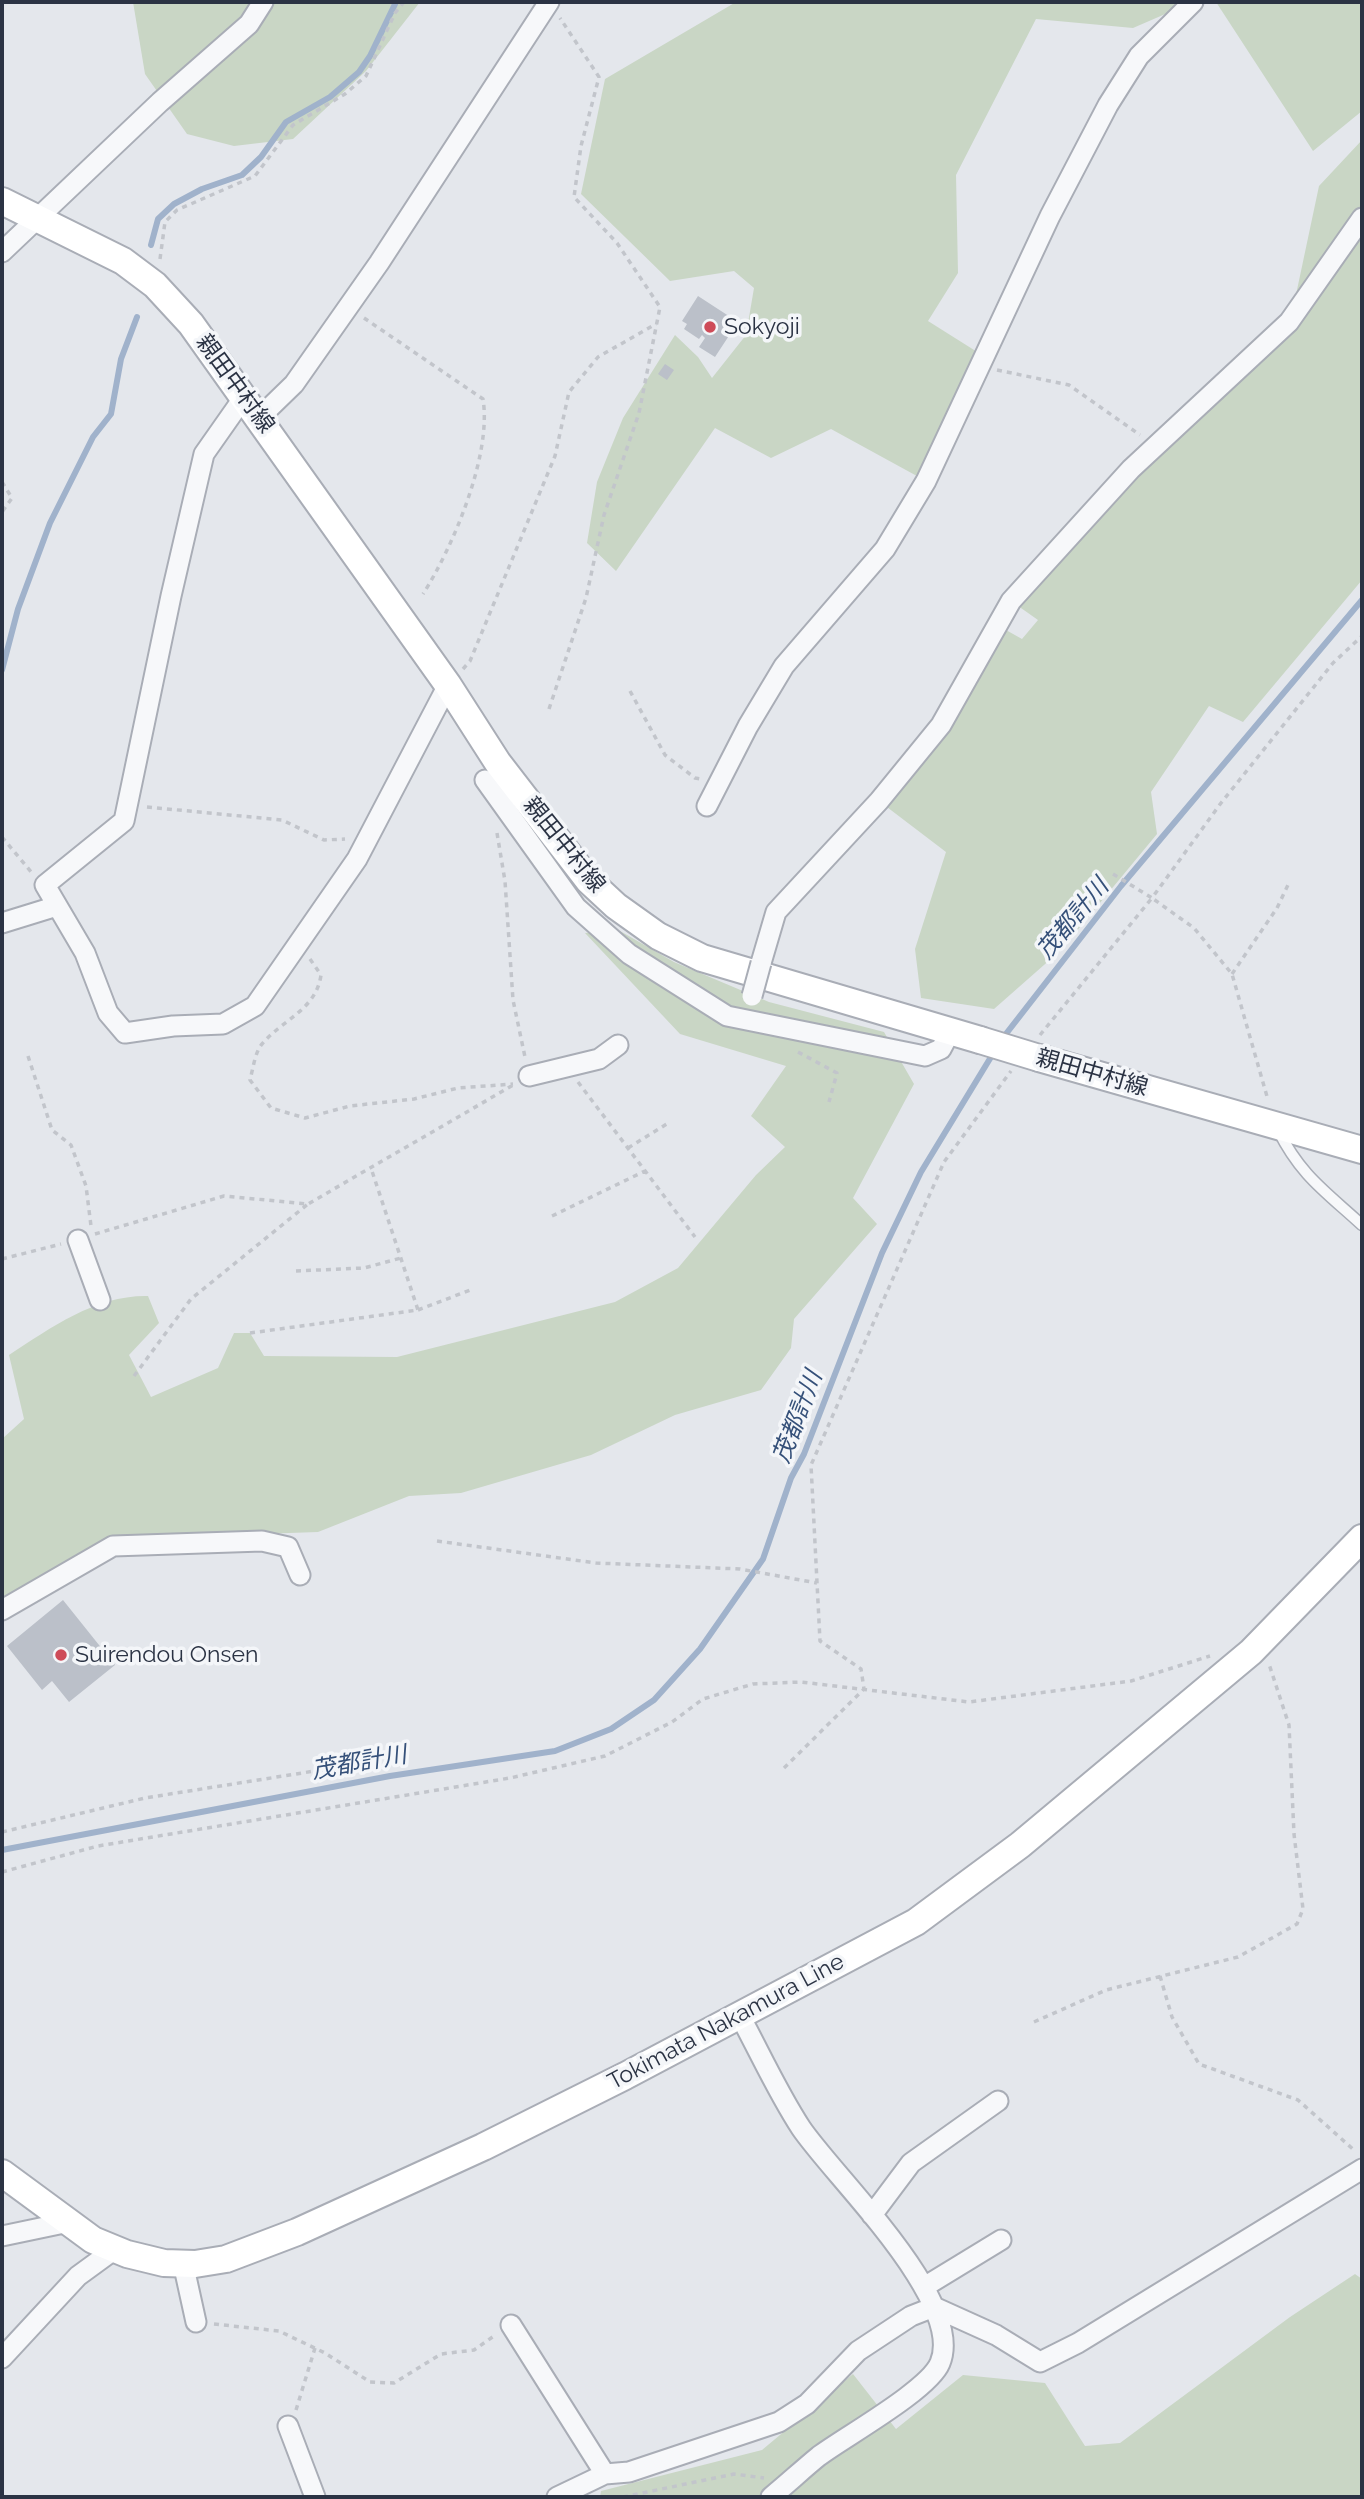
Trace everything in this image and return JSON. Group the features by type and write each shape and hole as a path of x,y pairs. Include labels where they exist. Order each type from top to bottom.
{"main road":[{"name":"親田中村線","path":"2,201 123,261 155,285 191,324 448,685 498,763 589,881 658,936 702,958 1362,1150"},
{"name":"Tokimata Nakamura Line","path":"2,2173 93,2240 164,2263 183,2263 226,2259 297,2232 495,2141 740,2016 916,1922 1020,1845 1257,1646 1362,1538"}],"street":[{"path":"2,252 160,102 249,24 263,2"},
{"path":"707,806 784,667 884,549 926,481 1050,216 1108,105 1139,56 1193,2"},
{"path":"448,685 357,859 255,1006 223,1024 173,1026 125,1033 108,1013 85,953 45,885 124,821 204,454 252,407 294,384 553,7"},
{"path":"745,1021 776,912 879,801 941,724 1011,601 1156,446 1289,322 1362,218"},
{"path":"485,780 576,907 629,954 727,1016 925,1056 941,1049 950,1032"},
{"path":"2,923 57,905"},
{"path":"523,1080 599,1059 618,1045"},
{"path":"85,1237 100,1300"},
{"path":"2,1610 113,1546 262,1541 288,1547 300,1575"},
{"path":"740,2016 802,2129 872,2215 924,2287 943,2333 941,2362 927,2381 818,2457 771,2497"},
{"path":"872,2215 911,2163 998,2101"},
{"path":"557,2497 605,2474 629,2472 779,2422 807,2404 858,2351 911,2316 934,2306 996,2335 1040,2362 1078,2343 1362,2169"},
{"path":"2,2236 69,2222"},
{"path":"924,2287 1000,2240"},
{"path":"2,2358 78,2276 115,2249"},
{"path":"183,2263 196,2322"},
{"path":"511,2325 605,2474"},
{"path":"288,2426 315,2497"}],"lane":[{"path":"1276,1126 1292,1158 1309,1179 1362,1225"}],"path":[{"path":"155,285 166,222 177,210 255,176 293,125 345,94 366,76 395,13 404,2"},
{"path":"549,709 586,598 604,515 639,413 660,307 617,243 574,197 581,146 599,77 553,7"},
{"path":"348,306 483,399 485,414 472,484 445,559 423,594"},
{"path":"448,685 470,661 555,456 569,391 598,357 656,324"},
{"path":"978,366 1069,385 1156,446"},
{"path":"2,461 2,470"},
{"path":"2,482 12,498 2,512"},
{"path":"864,1689 861,1669 820,1641 811,1465 944,1162 1152,898 1221,803 1281,727 1333,663 1362,636"},
{"path":"630,691 665,755 695,778 721,779"},
{"path":"129,805 282,820 324,840 346,839 351,829"},
{"path":"493,828 500,837 513,1000 523,1080"},
{"path":"2,837 17,859 45,885"},
{"path":"1113,874 1194,928 1232,974 1276,1126"},
{"path":"1232,974 1277,908 1288,885"},
{"path":"298,944 321,975 319,990 297,1015 261,1045 250,1080 271,1108 305,1118 351,1106 414,1099 458,1088 523,1080"},
{"path":"791,1047 837,1073 829,1102"},
{"path":"28,1056 52,1130 71,1145 86,1186 85,1237"},
{"path":"566,1067 695,1237"},
{"path":"134,1376 191,1299 308,1204 523,1080"},
{"path":"628,1148 670,1122"},
{"path":"371,1168 418,1310"},
{"path":"552,1216 646,1171"},
{"path":"2,1259 224,1196 308,1204"},
{"path":"296,1271 364,1268 401,1258"},
{"path":"250,1333 418,1310 473,1289"},
{"path":"437,1541 596,1563 740,1569 816,1583"},
{"path":"1034,2022 1105,1990 1238,1957 1297,1924 1303,1909 1294,1833 1289,1725 1266,1655 1257,1646"},
{"path":"2,1872 98,1846 510,1778 605,1756 671,1722 703,1699 753,1684 800,1682 969,1702 1131,1681 1196,1659 1220,1654"},
{"path":"784,1768 864,1689"},
{"path":"2,1832 145,1798 365,1763"},
{"path":"1160,1976 1172,2017 1199,2064 1298,2100 1362,2157"},
{"path":"196,2322 279,2331 315,2348 370,2382 394,2383 441,2354 474,2350 511,2325"},
{"path":"288,2426 299,2424 296,2408 315,2348"},
{"path":"623,2497 734,2474 750,2474 787,2484"}],"green space":[{"path":"133,2 420,2 366,71 293,139 234,146 187,134 145,74"},
{"path":"736,2 1193,2 1133,28 1036,19 956,175 958,273 928,321 982,355 926,481 831,429 771,458 715,428 616,571 587,543 597,482 623,418 675,335 698,357 712,378 746,335 754,288 734,271 670,281 581,194 605,79"},
{"path":"1216,2 1362,2 1362,111 1313,151"},
{"path":"1362,140 1362,580 1243,722 1209,706 1151,792 1157,834 1061,950 994,1009 921,998 915,949 946,852 879,801 997,625 1022,639 1038,620 1011,601 1290,323 1319,186"},
{"path":"620,931 674,962 769,1002 884,1032 914,1084 853,1198 877,1224 794,1319 791,1348 761,1390 675,1415 591,1455 461,1493 409,1496 318,1532 112,1539 2,1599 2,1439 24,1419 9,1355 75,1315 110,1301 148,1296 159,1323 129,1355 151,1397 218,1368 234,1333 250,1333 264,1356 397,1357 615,1302 678,1268 756,1175 785,1147 751,1116 786,1066 680,1034 585,933"},
{"path":"1355,2274 1362,2279 1362,2497 600,2497 601,2491 762,2450 853,2374 896,2429 963,2375 1045,2383 1085,2446 1120,2443 1290,2317"}],"building":[{"name":"Sokyoji","path":"698,296 738,322 715,357 699,347 705,338 702,335 699,339 684,329 687,324 682,321"},
{"path":"665,364 674,370 667,380 658,374"},
{"name":"Suirendou Onsen","path":"63,1600 115,1665 69,1702 52,1681 42,1690 7,1646"}],"waterway":[{"path":"151,245 158,219 174,204 202,189 242,175 261,157 286,122 330,97 359,72 370,56 396,2"},
{"path":"2,670 18,609 50,523 93,437 111,414 121,359 137,317"},
{"name":"茂都計川","path":"1002,1039 1121,886 1362,600"},
{"name":"茂都計川","path":"2,1850 390,1776 555,1751 611,1729 654,1700 700,1649 763,1559 791,1478 804,1454 882,1253 921,1172 994,1052"}],"place":[{"name":"Sokyoji","path":"710,327"},
{"name":"Suirendou Onsen","path":"61,1655"}]}
